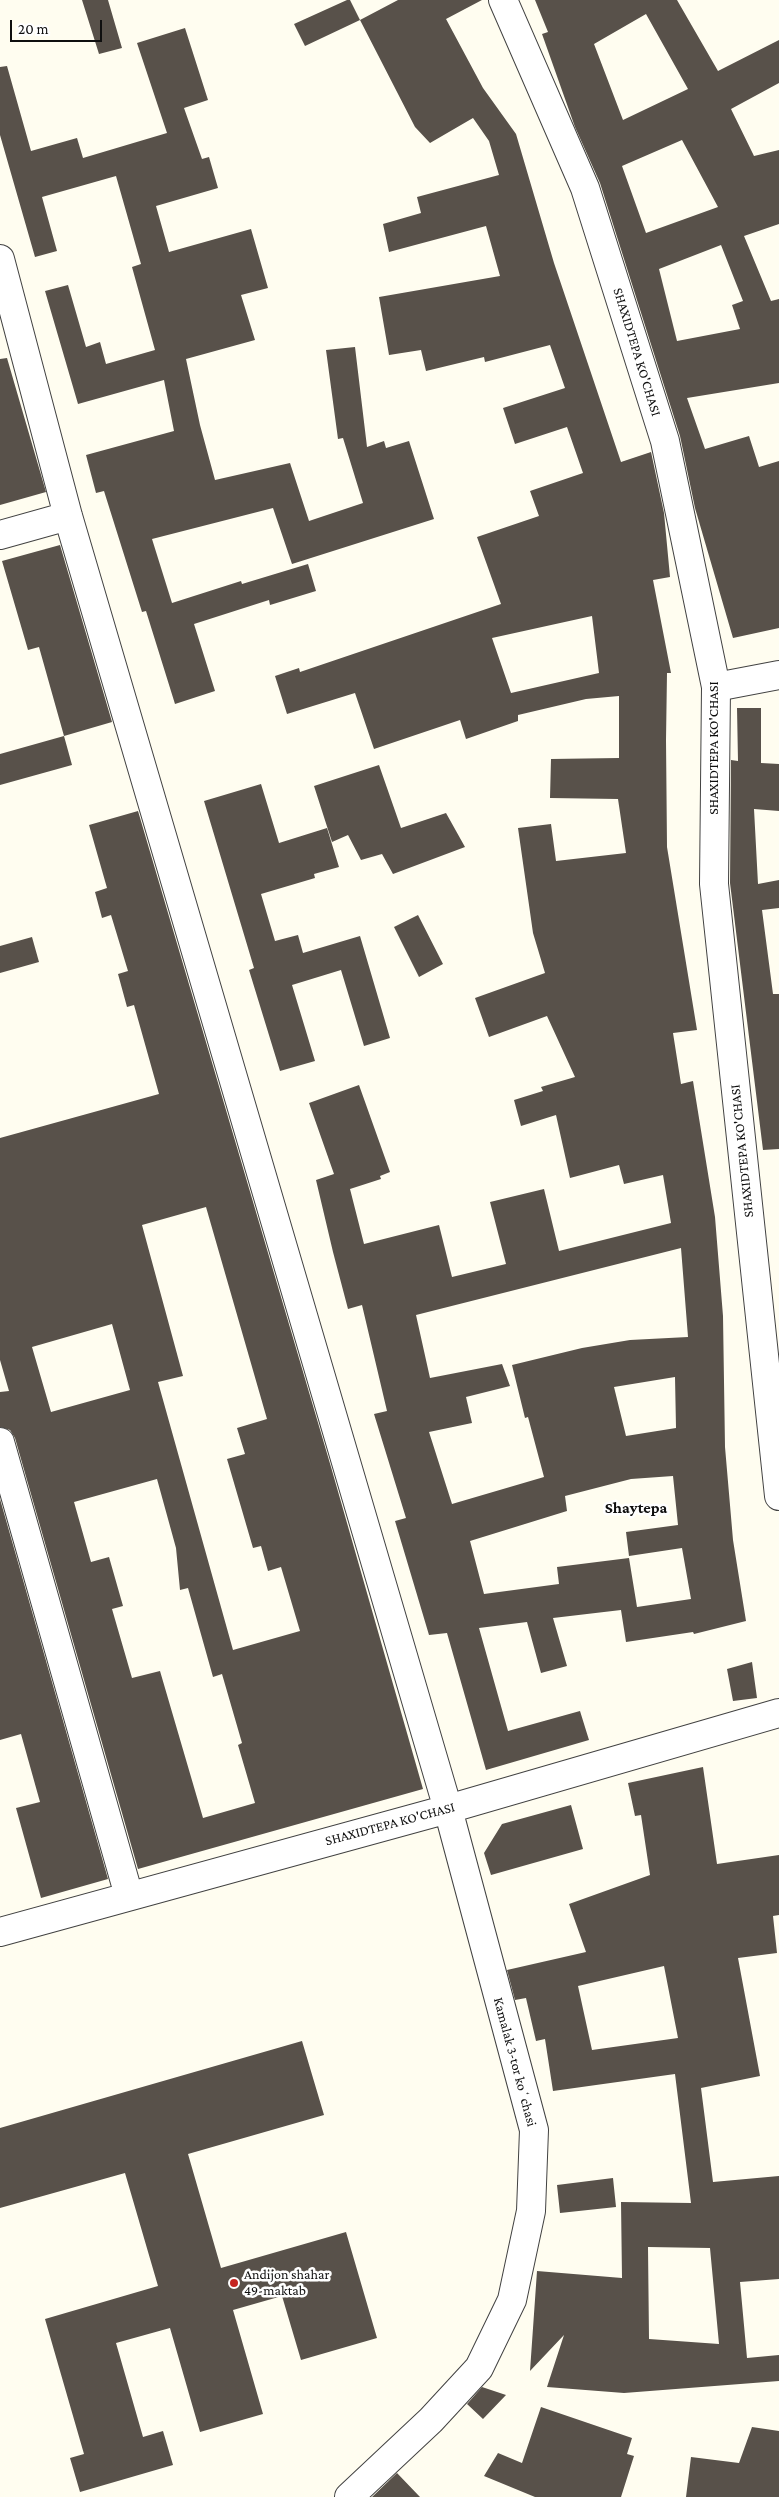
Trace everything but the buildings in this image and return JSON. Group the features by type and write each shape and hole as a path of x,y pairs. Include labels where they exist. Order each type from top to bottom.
{"street":[{"name":"SHAXIDTEPA KO'CHASI","path":"502,0 585,188 665,441 716,687 714,884 779,1496"},
{"name":"Kamalak 3-tor koʻchasi","path":"0,259 68,516 448,1809 534,2130 531,2212 512,2300 479,2368 431,2420 349,2497"},
{"path":"0,535 68,516"},
{"path":"716,687 779,675"},
{"path":"0,1442 129,1896"},
{"name":"SHAXIDTEPA KO'CHASI","path":"0,1932 448,1809 779,1713"}],"place":[{"name":"Andijon shahar 49-maktab","path":"234,2283"}],"district":[{"name":"Shaytepa","path":"636,1508"}]}
